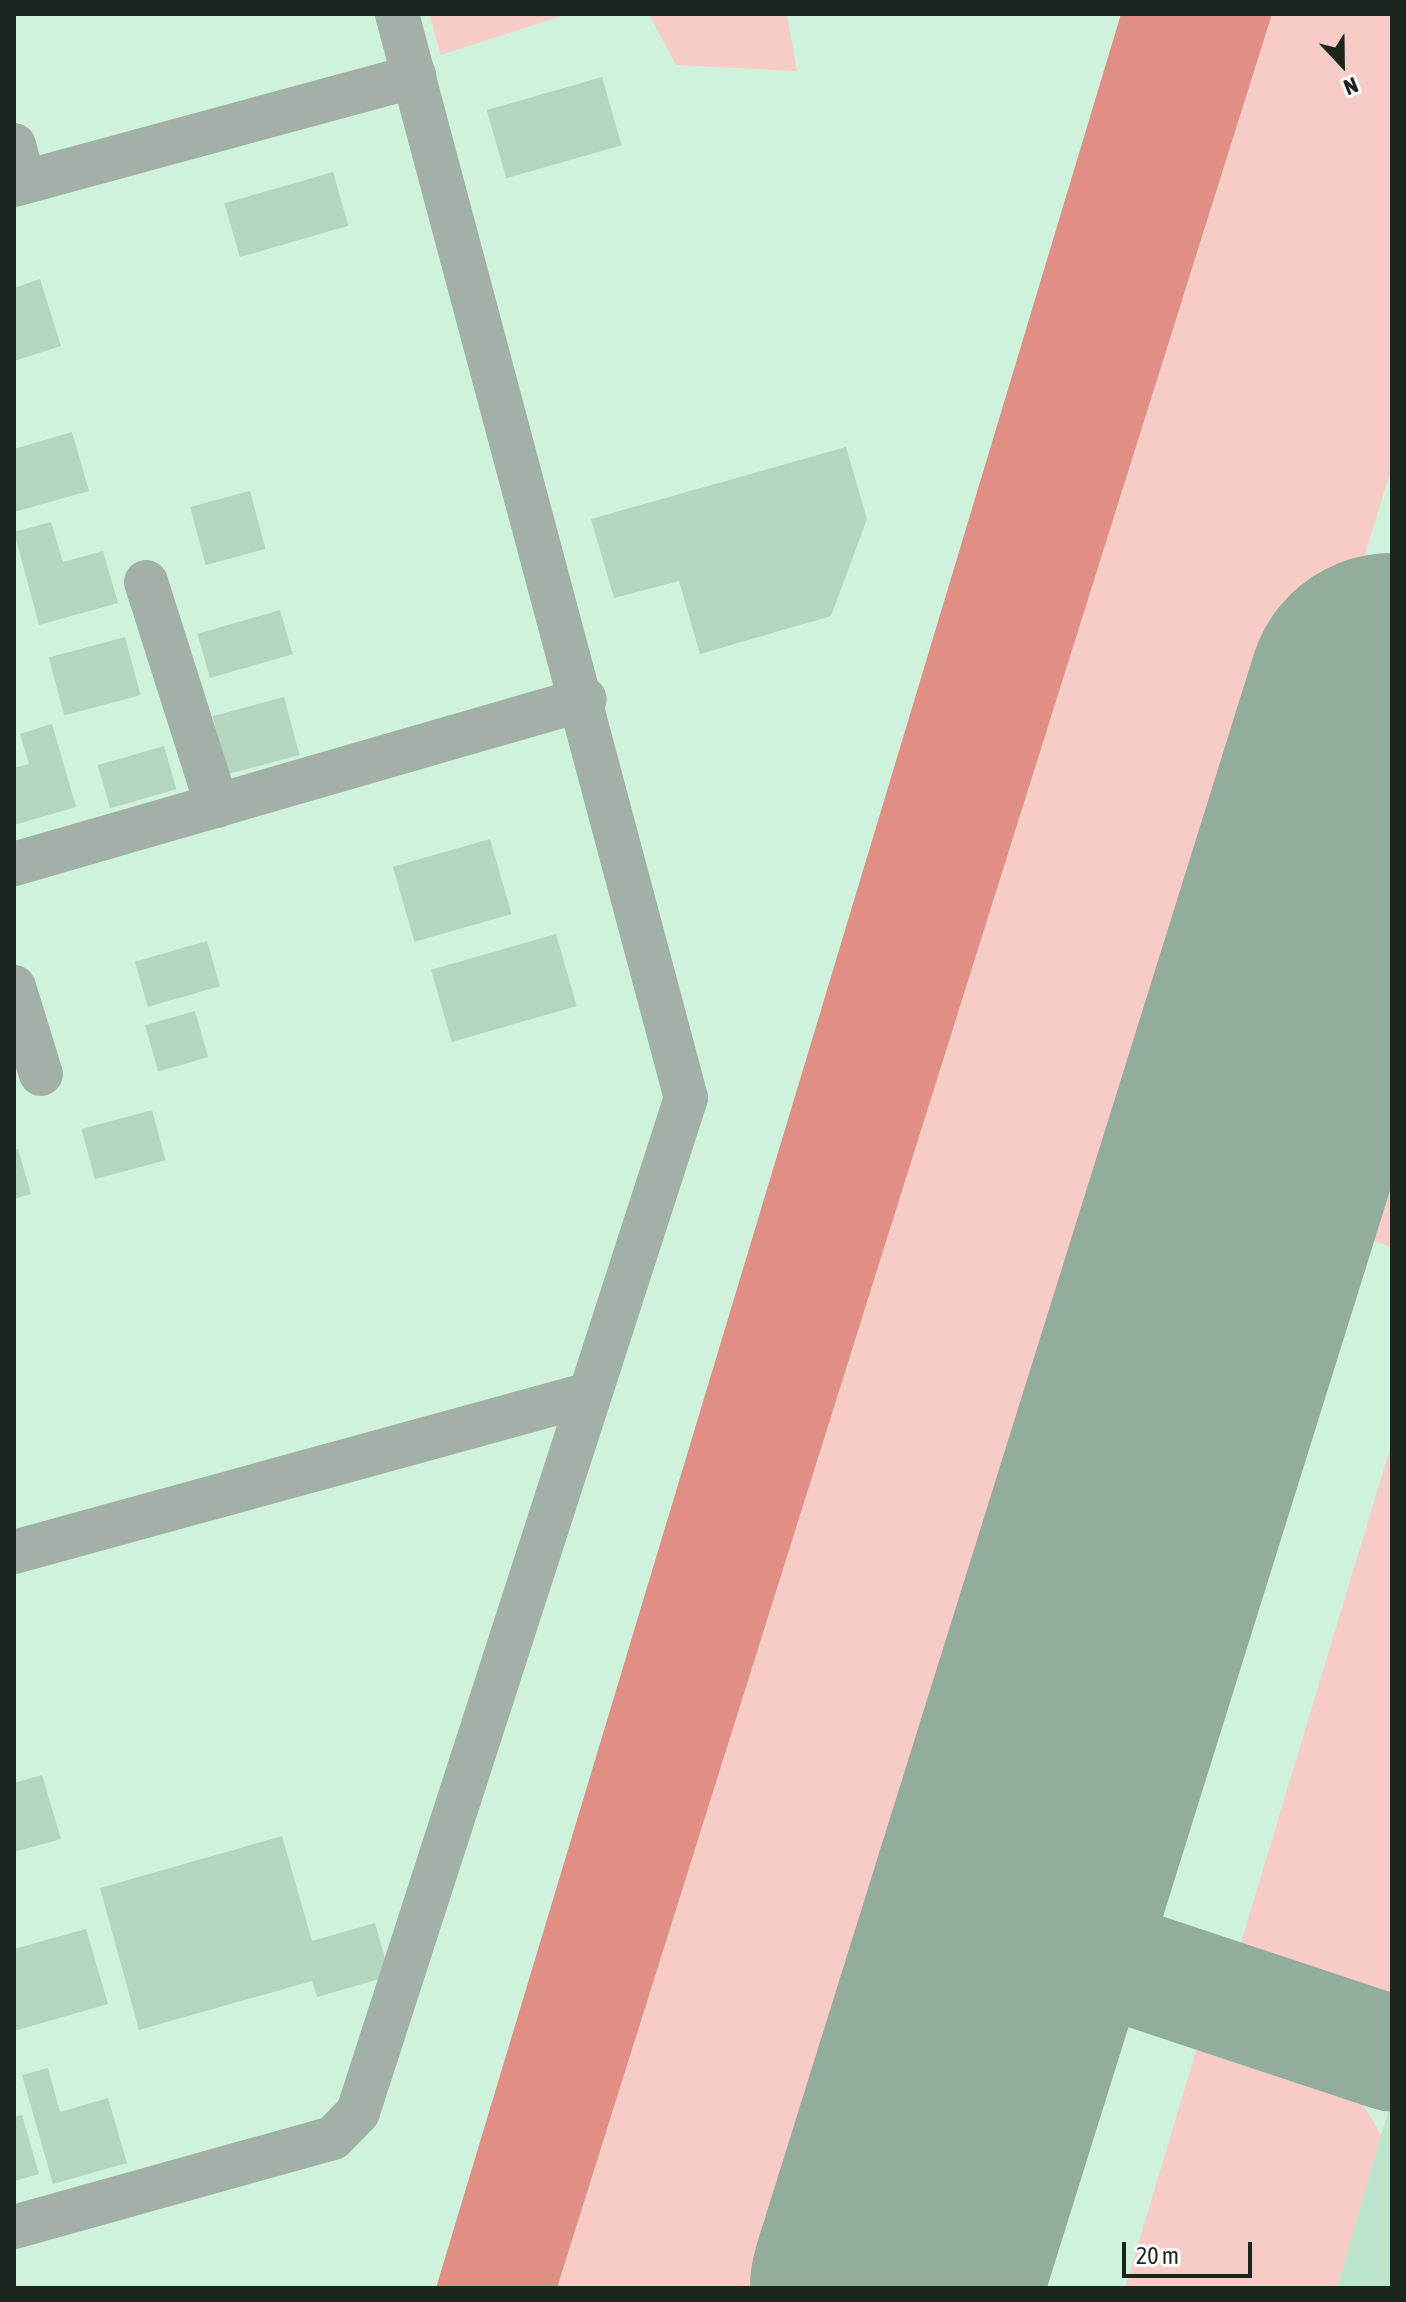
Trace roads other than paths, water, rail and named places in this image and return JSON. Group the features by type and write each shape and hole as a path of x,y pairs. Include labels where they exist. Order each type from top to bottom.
{"street":[{"path":"14,2227 333,2138 358,2112 586,1395 686,1098 585,699 397,14"},
{"path":"17,170 414,76"},
{"path":"146,582 217,806"},
{"path":"14,864 585,699"},
{"path":"14,987 41,1074"},
{"path":"14,1552 586,1395"}]}
